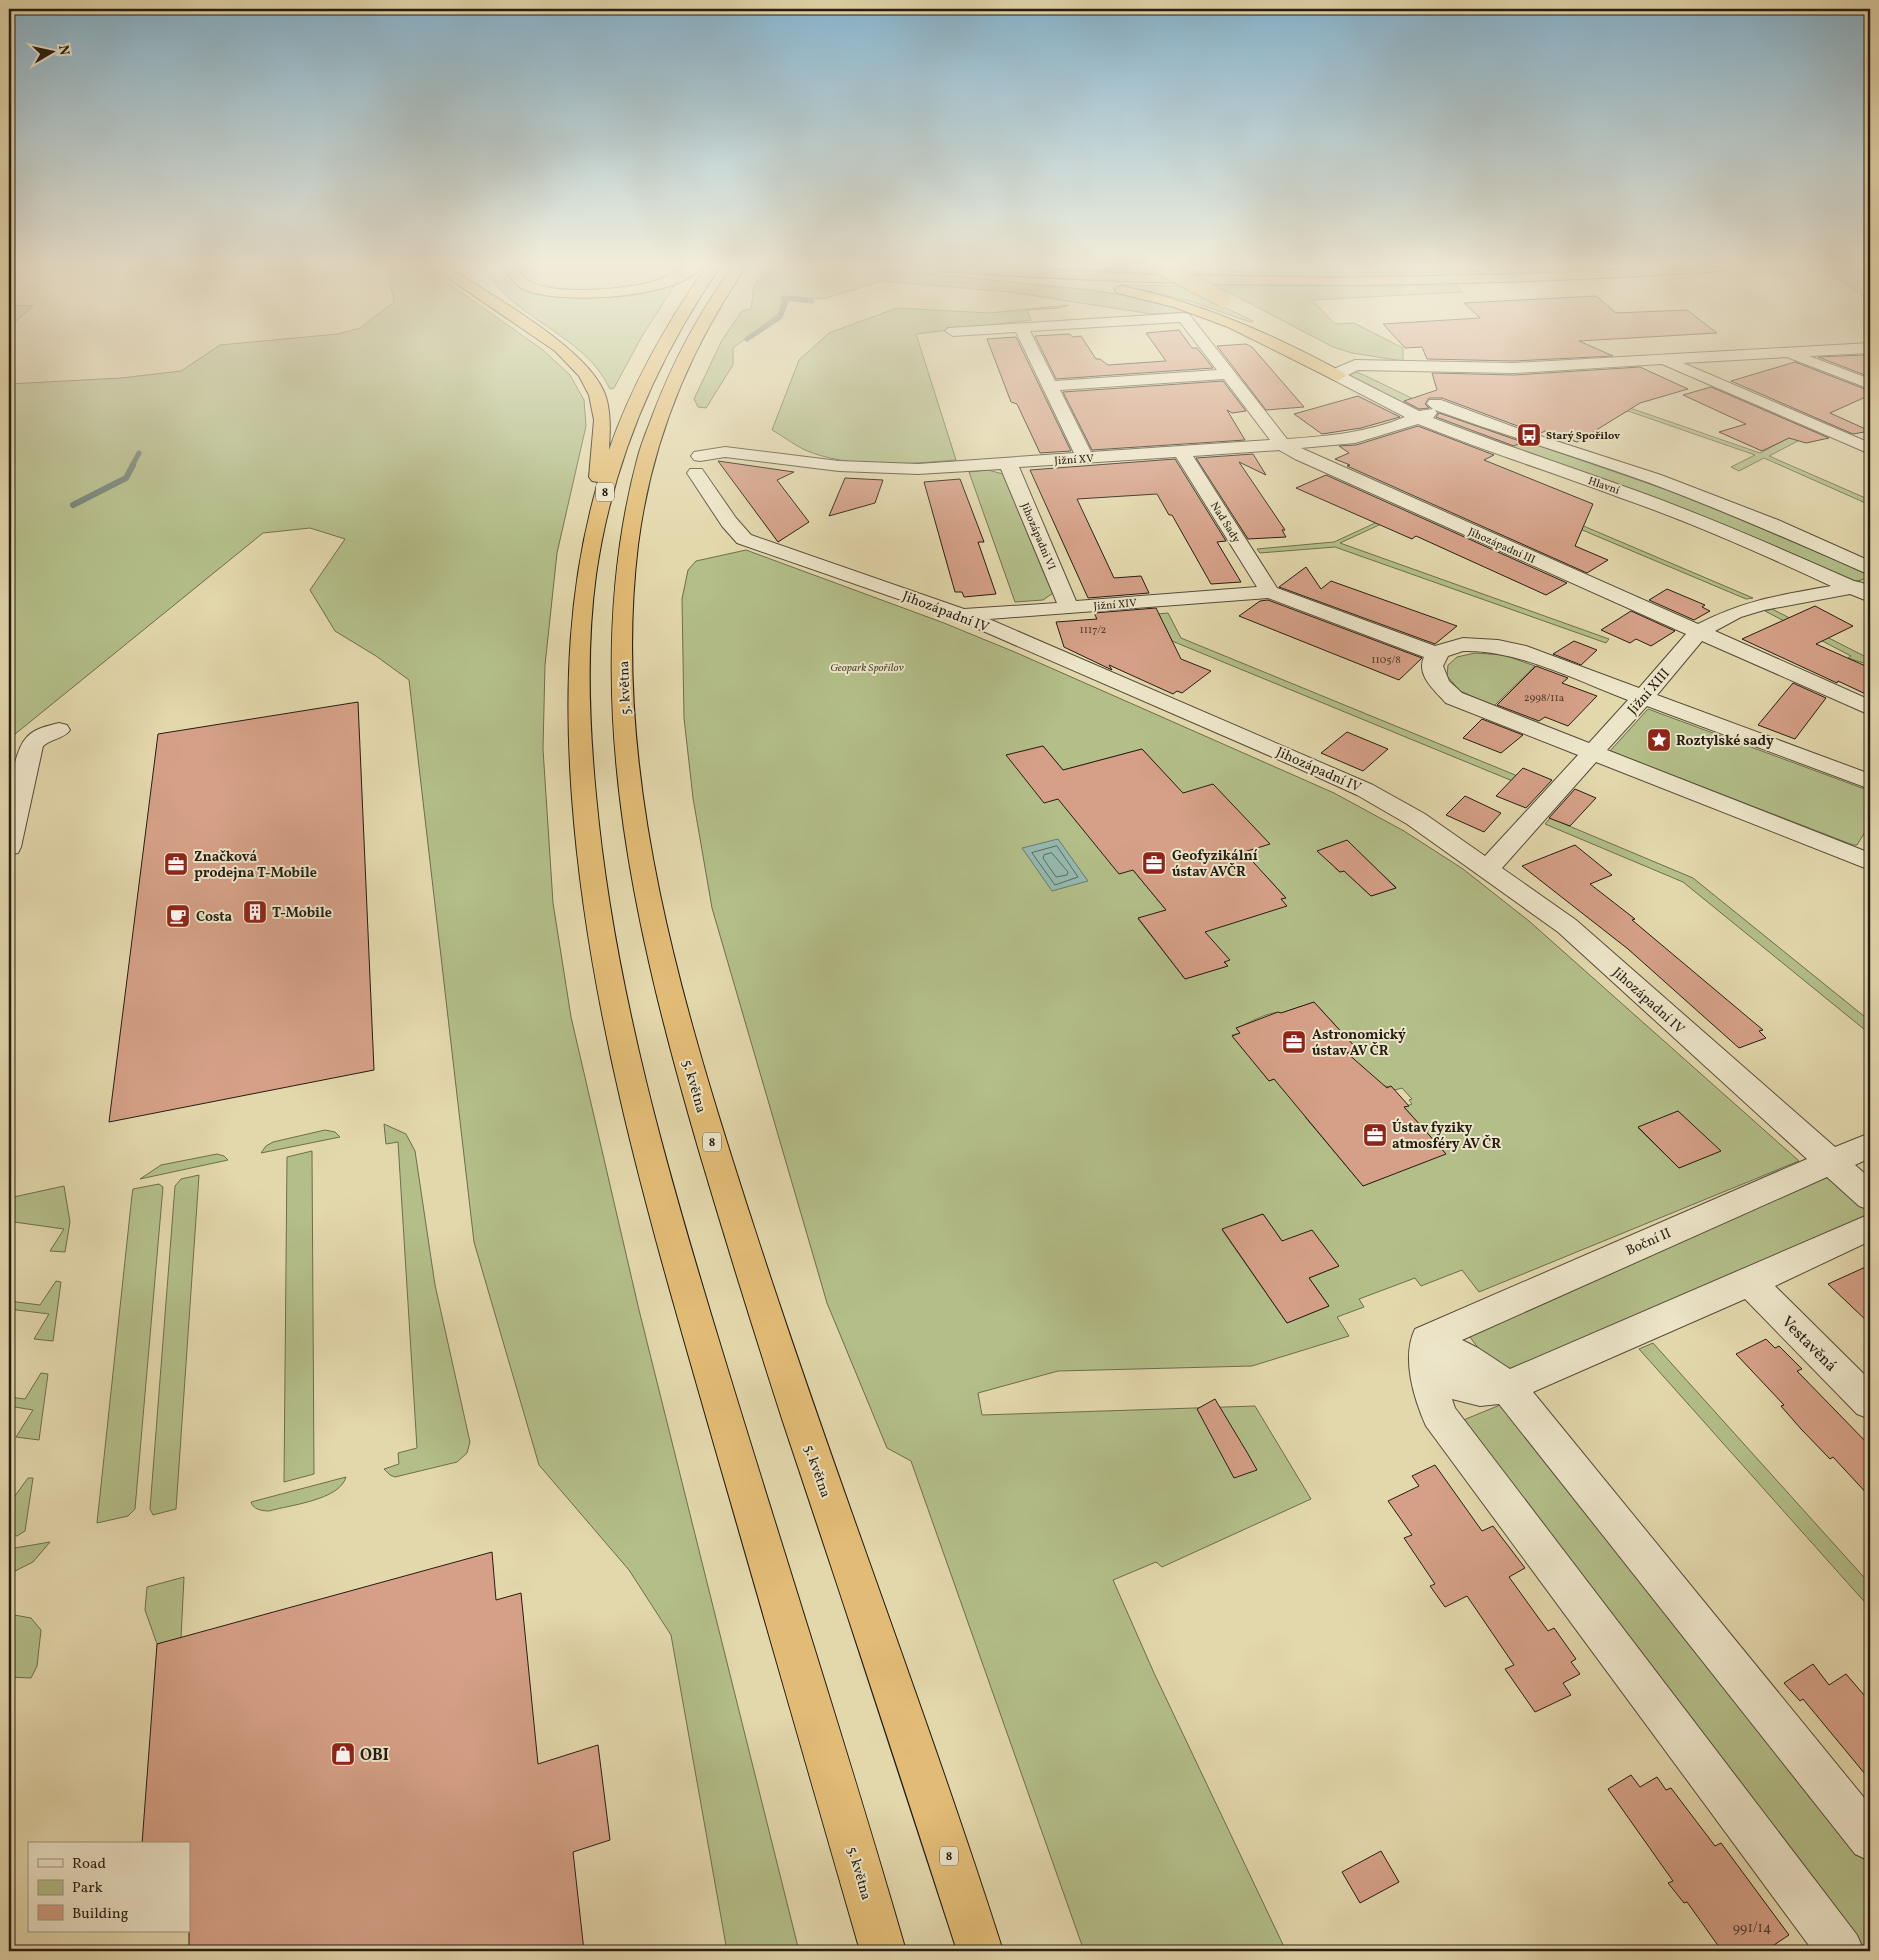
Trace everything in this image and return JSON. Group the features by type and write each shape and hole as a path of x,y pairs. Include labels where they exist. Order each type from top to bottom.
{"highway":[{"path":"573,358 586,374 595,390 600,407 602,435 591,544"},
{"name":"5. května","path":"657,358 637,399 613,466 591,544 583,600 579,680 583,793 598,912 625,1054 700,1333 883,1951"},
{"name":"5. května","path":"684,358 656,428 636,500 625,584 622,646 624,720 634,809 648,891 670,994 724,1185 980,1951"},
{"path":"1309,358 1338,376"},
{"path":"1311,358 1355,365"},
{"path":"1341,358 1355,365"}],"street":[{"path":"1036,358 1085,458"},
{"name":"Jihozápadní III","path":"1216,358 1283,445 1301,456 1700,631 1870,708"},
{"path":"1338,376 1342,371 1355,365 1514,368 1690,358"},
{"path":"1801,358 1870,384"},
{"path":"1663,360 1870,449"},
{"path":"1355,365 1390,380 1397,370 1413,367"},
{"path":"1050,386 1228,374"},
{"name":"Hlavní","path":"1338,376 1419,418 1486,445 1628,494 1738,536 1865,589"},
{"name":"Hlavní","path":"1419,396 1442,407 1516,434 1655,479 1771,524 1870,568"},
{"name":"Jižní XV","path":"698,464 725,452 840,466 918,469 1283,445 1367,436 1407,424 1442,407"},
{"name":"Nad Sady","path":"1182,452 1270,592"},
{"name":"Jihozápadni VI","path":"1008,463 1069,608"},
{"name":"Jihozápadní IV","path":"698,464 729,522 744,539 960,614 1365,790 1416,819 1567,926 1870,1197"},
{"name":"Jižní XIII","path":"1487,869 1643,697 1700,631 1734,613 1760,605 1865,589"},
{"path":"1270,592 1437,654"},
{"name":"Jižní XIV","path":"960,614 1069,608 1270,592"},
{"path":"1870,782 1518,651 1480,644 1460,645 1437,654 1431,663 1432,674 1439,686 1454,698 1870,861"},
{"path":"9,847 32,745 36,739 45,734 59,730"},
{"name":"Boční II","path":"1427,1359 1830,1162 1870,1145"},
{"path":"1506,1387 1870,1228"},
{"name":"Vestavěná","path":"1750,1282 1870,1403"},
{"path":"1842,1951 1439,1415 1427,1359 1466,1359 1506,1387 1870,1839"}],"green space":[{"path":"200,358 552,358 570,375 584,400 586,426 557,553 545,665 543,749 553,903 571,1017 639,1310 799,1951 727,1951 671,1635 629,1570 539,1465 474,1242 409,680 376,656 335,631 310,590 345,539 310,528 263,533 9,739 9,384 121,378 181,371"},
{"path":"587,358 630,358 614,388 610,389 598,370"},
{"path":"713,358 733,358 733,365 706,408 698,407 694,399"},
{"path":"801,358 924,358 956,460 900,464 860,463 822,456 797,446 772,430"},
{"path":"1387,358 1403,358 1403,361"},
{"path":"1356,372 1430,407 1428,409 1410,399 1403,402 1422,410 1417,411 1353,379 1350,374"},
{"path":"1581,391 1760,453 1809,427 1817,431 1769,456 1870,500 1870,505 1764,458 1739,471 1731,467 1755,455 1628,411 1622,414 1614,412"},
{"path":"1442,412 1690,498 1870,574 1870,577 1858,581 1851,580 1690,511 1430,417"},
{"path":"1381,440 1753,598 1746,599 1421,462"},
{"path":"988,470 1003,474 1053,593 1043,600 1015,602 969,472"},
{"path":"1399,512 1403,514 1340,543 1609,639 1606,643 1335,547 1260,553 1257,549 1334,542"},
{"name":"Geopark Spořilov","path":"746,550 944,623 1017,653 1334,793 1404,831 1463,869 1529,921 1799,1161 1479,1292 1462,1270 1421,1286 1415,1278 1359,1299 1364,1307 1337,1317 1349,1336 1252,1366 1058,1371 978,1393 982,1415 1255,1406 1311,1499 1162,1567 1156,1562 1113,1580 1154,1673 1286,1951 1084,1951 911,1461 887,1448 827,1303 712,908 693,798 684,718 682,599 688,570 696,561","holes":["1043,746 1063,770 1142,749 1259,876 1264,874 1285,897 1200,932 1213,947 1217,946 1227,966 1185,979 1138,919 1166,910 1071,795 1007,755","1347,841 1396,888 1371,896 1344,871 1340,872 1335,868 1336,863 1332,865 1322,849","1314,1002 1357,1049 1269,1081 1232,1035 1240,1033 1237,1028 1266,1015","1385,1086 1395,1090 1402,1088 1412,1099 1409,1100 1412,1104 1404,1107 1445,1153 1363,1186 1305,1117","1678,1111 1720,1151 1679,1168 1638,1128","1263,1214 1282,1241 1339,1266 1309,1278 1329,1306 1287,1323 1222,1230"]},
{"path":"1772,609 1870,659 1870,665 1848,658 1851,656 1765,611"},
{"path":"1168,613 1181,638 1542,786 1537,791 1172,641 1158,614"},
{"path":"1475,653 1504,655 1535,666 1494,706 1460,691 1447,676 1448,665 1457,657"},
{"path":"1648,709 1870,791 1870,824 1857,845 1853,845 1610,751"},
{"path":"1550,818 1693,878 1870,1021 1870,1034 1683,882 1545,824"},
{"path":"384,1124 406,1134 415,1151 435,1285 470,1442 467,1453 457,1462 395,1477 384,1469 399,1464 398,1453 417,1448 398,1142 386,1144"},
{"path":"325,1130 335,1132 340,1137 261,1153 266,1146 273,1142"},
{"path":"312,1151 314,1474 284,1482 287,1157"},
{"path":"217,1154 224,1156 228,1160 140,1179 161,1165"},
{"path":"199,1175 176,1509 153,1515 150,1509 175,1186 181,1179"},
{"path":"1825,1177 1841,1183 1869,1210 1867,1217 1507,1374 1493,1368 1467,1333"},
{"path":"159,1184 163,1187 135,1509 128,1516 97,1523 133,1189"},
{"path":"64,1186 70,1222 65,1252 50,1251 64,1229 14,1222 9,1229 9,1198"},
{"path":"56,1281 61,1282 53,1341 34,1339 49,1314 9,1309 9,1301 40,1305"},
{"path":"1653,1343 1870,1584 1870,1608 1639,1349"},
{"path":"41,1373 48,1374 39,1440 16,1437 33,1410 9,1406 9,1397 25,1399"},
{"path":"1500,1405 1870,1866 1870,1951 1864,1951 1461,1421"},
{"path":"346,1477 342,1485 334,1491 301,1504 266,1511 255,1508 251,1502"},
{"path":"28,1478 33,1478 25,1531 17,1536 9,1535 9,1504"},
{"path":"50,1542 33,1562 9,1574 9,1549"},
{"path":"184,1577 181,1638 157,1644 145,1610 147,1587"},
{"path":"9,1614 31,1618 41,1630 37,1666 31,1678 9,1677"}],"water":[{"path":"1058,839 1088,881 1052,891 1022,848"}],"building":[{"path":"994,358 1026,358 1071,451 1040,453 1017,404 1011,402"},
{"path":"1046,358 1096,358 1100,359 1108,365 1166,361 1164,358 1205,358 1213,368 1056,379"},
{"path":"1227,358 1262,358 1304,407 1266,410"},
{"path":"1427,358 1564,358 1514,361"},
{"path":"1822,358 1868,358 1870,360 1870,377"},
{"path":"1795,362 1870,391 1870,395 1830,413 1870,431 1853,434 1731,381"},
{"path":"1640,367 1688,389 1640,403 1577,442 1545,431 1539,434 1442,398 1429,398 1425,404 1429,408 1419,409 1404,401 1437,390 1432,373 1514,375"},
{"path":"1223,381 1246,411 1232,413 1227,410 1245,440 1092,450 1063,392"},
{"path":"1711,387 1829,438 1806,443 1789,438 1762,451 1719,432 1746,424 1683,395"},
{"path":"1358,396 1400,417 1361,428 1322,434 1294,414"},
{"path":"1439,413 1522,442 1514,446 1436,417"},
{"path":"1418,426 1494,455 1484,460 1593,504 1575,546 1608,560 1587,573 1335,459 1349,453 1339,446 1356,445"},
{"path":"1253,454 1266,475 1239,462 1285,530 1282,530 1286,537 1248,539 1196,458"},
{"path":"1175,459 1226,541 1217,542 1241,582 1211,584 1172,515 1169,515 1157,494 1077,499 1114,578 1141,576 1149,593 1088,598 1030,470"},
{"path":"718,461 794,472 777,480 809,522 778,542"},
{"path":"1326,475 1567,583 1546,595 1416,536 1412,539 1296,488"},
{"path":"845,478 883,480 875,503 829,516"},
{"path":"960,479 984,542 978,542 996,594 964,597 962,592 955,592 924,482"},
{"path":"1306,567 1321,589 1331,581 1457,626 1435,644 1279,587"},
{"path":"1667,589 1705,605 1702,607 1710,611 1694,620 1649,600"},
{"path":"1268,600 1422,658 1399,680 1239,616 1260,601"},
{"path":"1815,606 1853,626 1816,644 1870,668 1870,696 1838,681 1837,683 1742,639"},
{"path":"1156,608 1181,659 1211,671 1182,693 1177,691 1173,694 1109,665 1112,670 1064,647 1056,622 1097,619 1094,613"},
{"path":"1631,611 1675,631 1651,646 1636,639 1630,643 1601,630"},
{"path":"1574,641 1597,650 1581,665 1553,654"},
{"path":"1536,666 1568,678 1562,683 1597,696 1568,726 1545,717 1539,721 1497,705"},
{"path":"1793,683 1826,698 1795,739 1758,725"},
{"name":"T-Mobile","path":"358,702 374,1070 109,1122 158,734"},
{"path":"1482,719 1523,735 1501,753 1463,738"},
{"path":"1347,732 1388,749 1363,771 1321,753"},
{"name":"Geofyzikální ústav AVČR","path":"1043,746 1063,770 1142,749 1183,793 1213,784 1270,844 1244,852 1286,898 1281,899 1287,906 1205,932 1230,960 1224,962 1228,966 1185,979 1138,918 1166,910 1133,870 1119,874 1058,799 1044,803 1006,755"},
{"path":"1523,768 1552,780 1526,808 1496,796"},
{"path":"1575,789 1596,798 1570,826 1549,818"},
{"path":"1465,796 1501,813 1484,832 1446,815"},
{"path":"1347,840 1396,888 1371,896 1344,871 1340,872 1317,851"},
{"path":"1575,845 1612,875 1590,884 1635,919 1632,920 1763,1030 1759,1031 1766,1038 1739,1048 1628,949 1522,866"},
{"path":"1314,1002 1357,1049 1347,1053 1387,1088 1391,1086 1409,1106 1404,1107 1446,1154 1363,1186 1274,1079 1269,1081 1232,1036 1240,1033 1236,1028 1278,1012 1281,1013"},
{"path":"1678,1111 1721,1151 1679,1168 1638,1127"},
{"path":"1263,1214 1282,1241 1312,1230 1339,1266 1309,1278 1329,1306 1287,1323 1222,1229"},
{"path":"1870,1265 1870,1324 1828,1284"},
{"path":"1766,1339 1775,1348 1779,1346 1802,1369 1797,1371 1870,1446 1870,1497 1833,1457 1830,1459 1801,1429 1781,1406 1784,1405 1736,1354"},
{"path":"1215,1399 1257,1470 1234,1478 1197,1409"},
{"path":"1435,1465 1482,1531 1493,1526 1525,1568 1509,1577 1548,1631 1554,1628 1576,1659 1571,1662 1580,1674 1563,1683 1571,1695 1535,1712 1505,1669 1514,1665 1467,1596 1445,1607 1430,1586 1435,1584 1404,1538 1412,1535 1388,1501 1419,1486 1412,1476"},
{"name":"OBI","path":"492,1552 496,1600 521,1593 538,1764 598,1745 610,1840 573,1852 584,1951 189,1951 190,1842 142,1842 157,1644"},
{"path":"1813,1664 1829,1685 1846,1674 1870,1702 1870,1780 1803,1699 1800,1701 1784,1683"},
{"path":"1631,1775 1640,1787 1657,1777 1666,1790 1671,1788 1715,1846 1721,1843 1789,1935 1765,1951 1722,1951 1687,1902 1684,1903 1668,1883 1673,1881 1608,1789"},
{"path":"1381,1851 1399,1882 1360,1903 1342,1872"}],"waterway":[{"path":"132,466 139,453"},
{"path":"73,505 126,478 133,465"}],"place":[{"name":"Starý Spořilov","path":"1529,435"},
{"name":"Roztylské sady","path":"1659,740"},
{"name":"Geofyzikální ústav AVČR","path":"1154,863"},
{"name":"Značková prodejna T-Mobile","path":"176,864"},
{"name":"T-Mobile","path":"255,912"},
{"name":"Costa","path":"178,916"},
{"name":"Astronomický ústav AV ČR","path":"1294,1042"},
{"name":"Ústav fyziky atmosféry AV ČR","path":"1375,1135"},
{"name":"OBI","path":"343,1754"}]}
